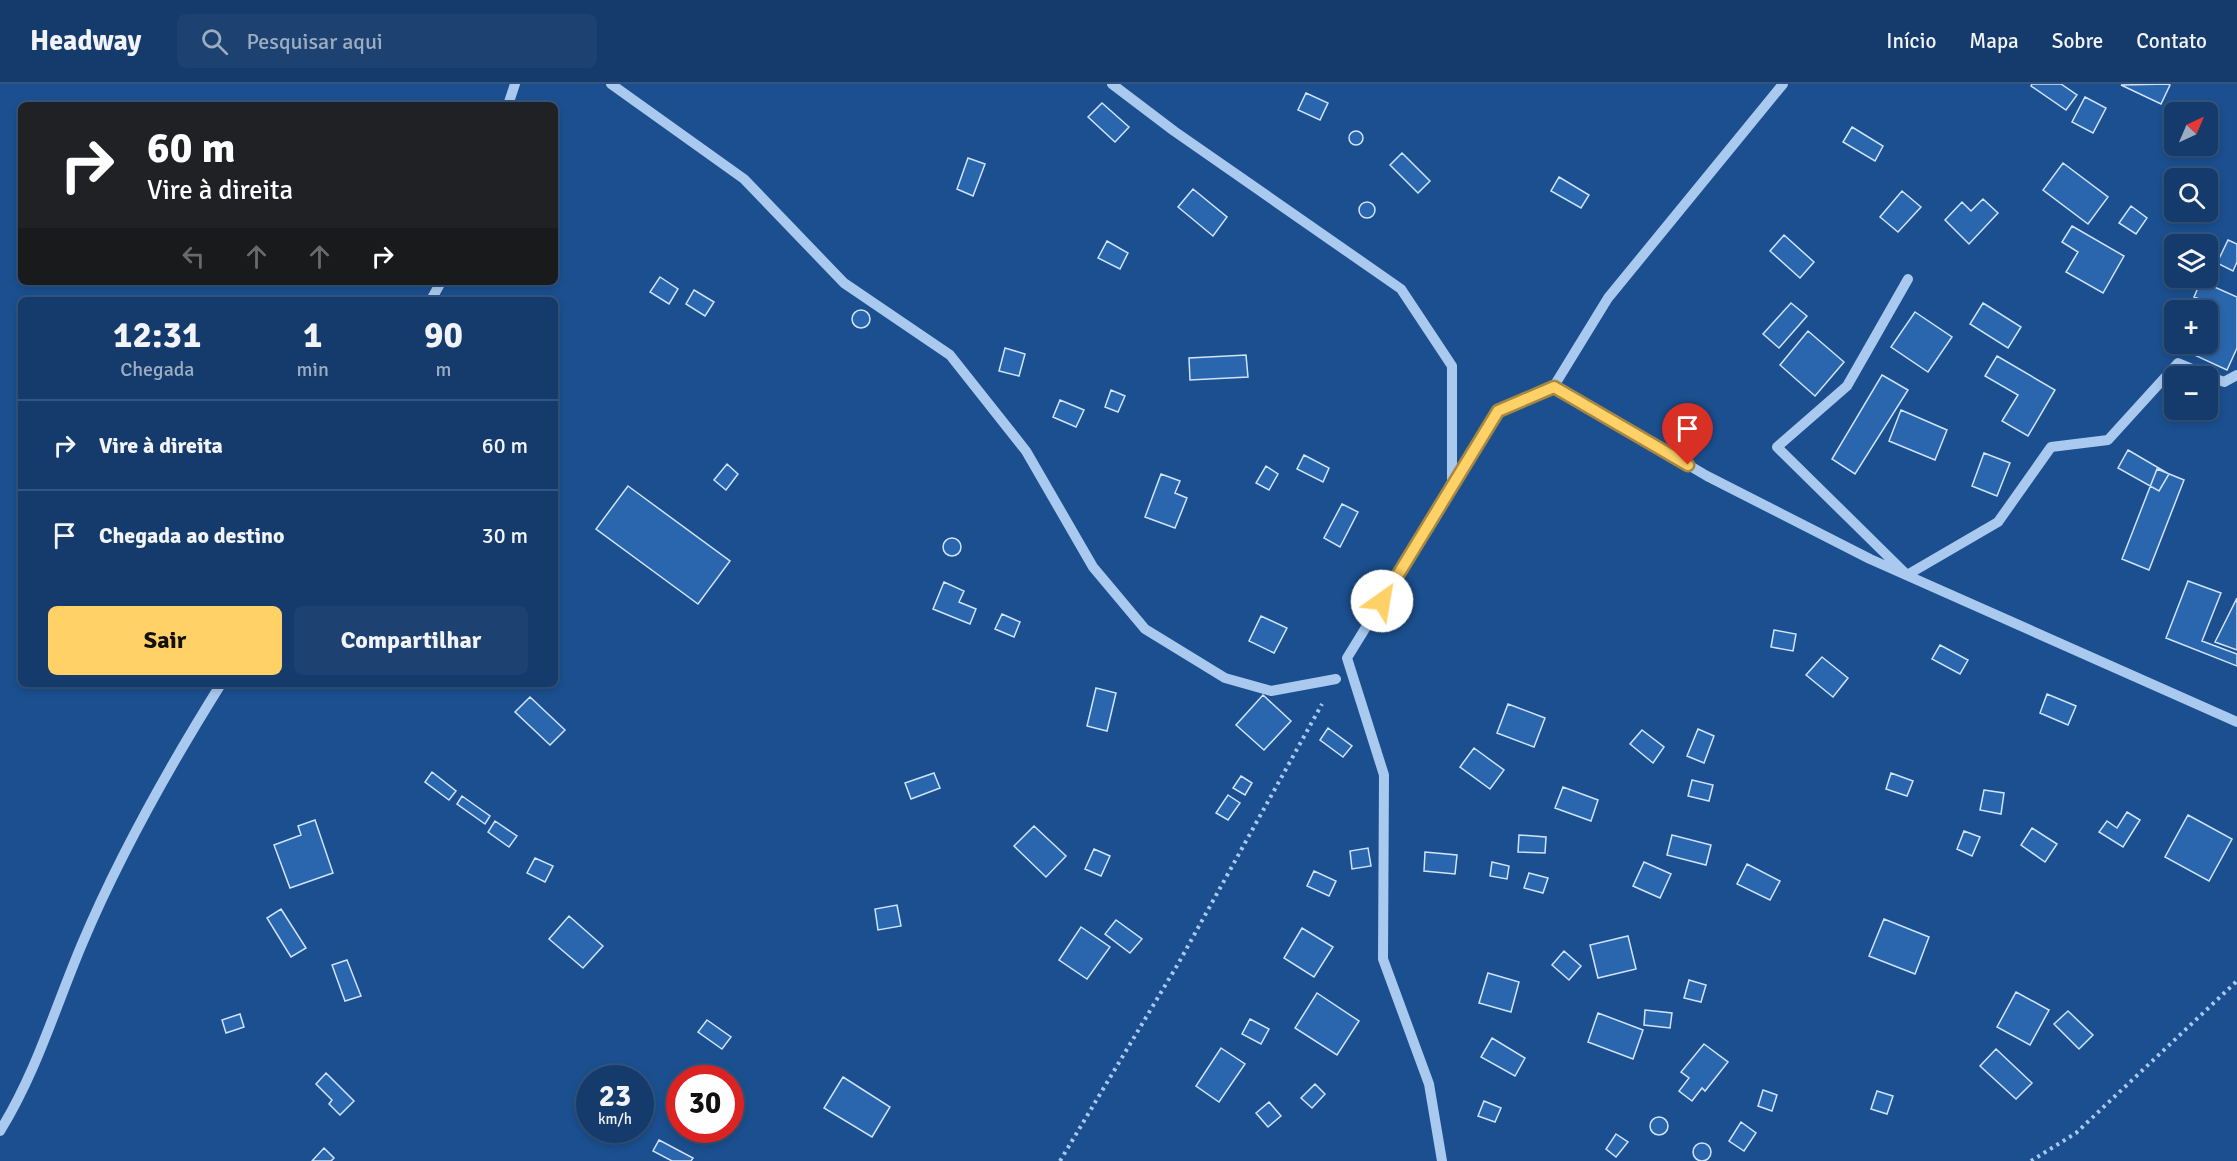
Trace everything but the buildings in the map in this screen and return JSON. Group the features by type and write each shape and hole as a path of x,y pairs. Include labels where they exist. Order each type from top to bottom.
{"street":[{"path":"509,102 515,84"},
{"path":"611,84 744,179 844,283 950,355 1026,451 1093,567 1145,629 1225,678 1271,691 1336,679"},
{"path":"1112,84 1174,131 1401,289 1452,366 1452,487"},
{"path":"1442,1161 1429,1084 1383,959 1384,776 1347,658 1498,411 1554,387 1608,298 1783,84"},
{"path":"1907,575 1777,447 1847,386 1908,279"},
{"path":"1907,575 1998,522 2051,447 2108,440 2178,363 2223,382 2237,375"},
{"path":"1554,387 1707,476 1907,575 2237,722"},
{"path":"0,1131 18,1103 51,1027 82,945 131,840 219,687"}],"path":[{"path":"1060,1161 1178,964 1336,679"},
{"path":"2031,1161 2076,1133 2237,981"}],"route":[{"path":"1382,601 1498,411 1554,387 1688,465"}]}
